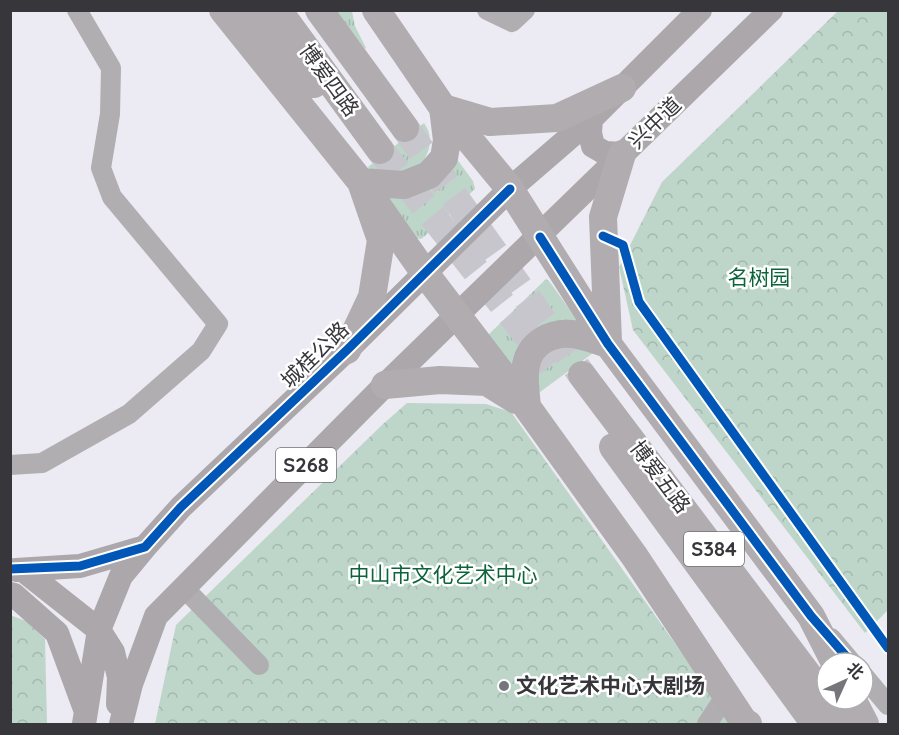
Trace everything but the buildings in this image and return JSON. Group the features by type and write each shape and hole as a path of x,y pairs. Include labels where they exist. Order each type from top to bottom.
{"highway":[{"name":"S268","path":"223,10 360,182 457,316"},
{"path":"252,10 300,72 321,90 342,98"},
{"name":"博爱四路","path":"278,10 380,150"},
{"name":"博爱四路","path":"319,10 405,128"},
{"path":"376,10 443,108 510,189 608,344 812,616 829,651"},
{"path":"443,108 490,122 557,118 622,88"},
{"path":"360,182 404,185 429,175 444,158 447,140 443,108"},
{"path":"608,344 603,217 622,154"},
{"name":"S268","path":"347,350 372,297 381,240 360,182"},
{"path":"457,316 527,407 635,557 746,724"},
{"path":"527,407 526,365 534,347 544,339 555,334 573,334 608,344"},
{"path":"386,385 440,380 487,382 527,407"},
{"name":"博爱五路","path":"815,724 575,380 845,724"}],"main road":[{"path":"510,189 591,119 700,10"},
{"name":"兴中道","path":"540,237 771,10"},
{"path":"591,119 590,133 593,146 605,153 622,154"},
{"name":"城桂公路","path":"85,718 99,630 121,576 181,507 347,350 510,189"},
{"name":"S268","path":"118,724 156,616 386,385 540,237"},
{"path":"17,570 80,566 146,547"},
{"path":"17,570 99,630 112,652 119,678 118,724"},
{"path":"10,594 57,633 85,718"}],"street":[{"path":"10,465 42,463 129,414 201,351 218,324 112,197 101,168 110,114 111,68 77,10"},
{"path":"487,10 512,22 524,11"},
{"path":"184,588 259,665"},
{"path":"812,616 842,651"},
{"path":"875,689 888,705"},
{"path":"707,724 726,695"}],"green space":[{"path":"336,11 352,11 355,26 365,49"},
{"name":"名树园","path":"838,11 888,11 888,610 865,633 633,330 619,267 662,182"},
{"path":"424,123 430,135 430,141 417,171 371,171 368,167"},
{"path":"448,147 473,181 475,189 425,236 421,239 415,238 386,197"},
{"path":"546,279 581,325 517,372 486,337"},
{"path":"560,341 593,353 536,395 533,369"},
{"name":"中山市文化艺术中心","path":"407,403 486,404 511,412 732,724 155,724 176,625"},
{"path":"10,615 26,621 45,639 47,724 11,724"}],"tunnel":[{"path":"405,128 582,375"},
{"path":"380,150 551,365"}],"cycle path":[{"path":"10,569 80,566 145,547 181,507 347,350 510,189"},
{"path":"603,236 623,245 639,302 888,648"},
{"path":"540,237 608,344 811,616 842,651"}],"place":[{"name":"文化艺术中心大剧场","path":"504,686"}]}
